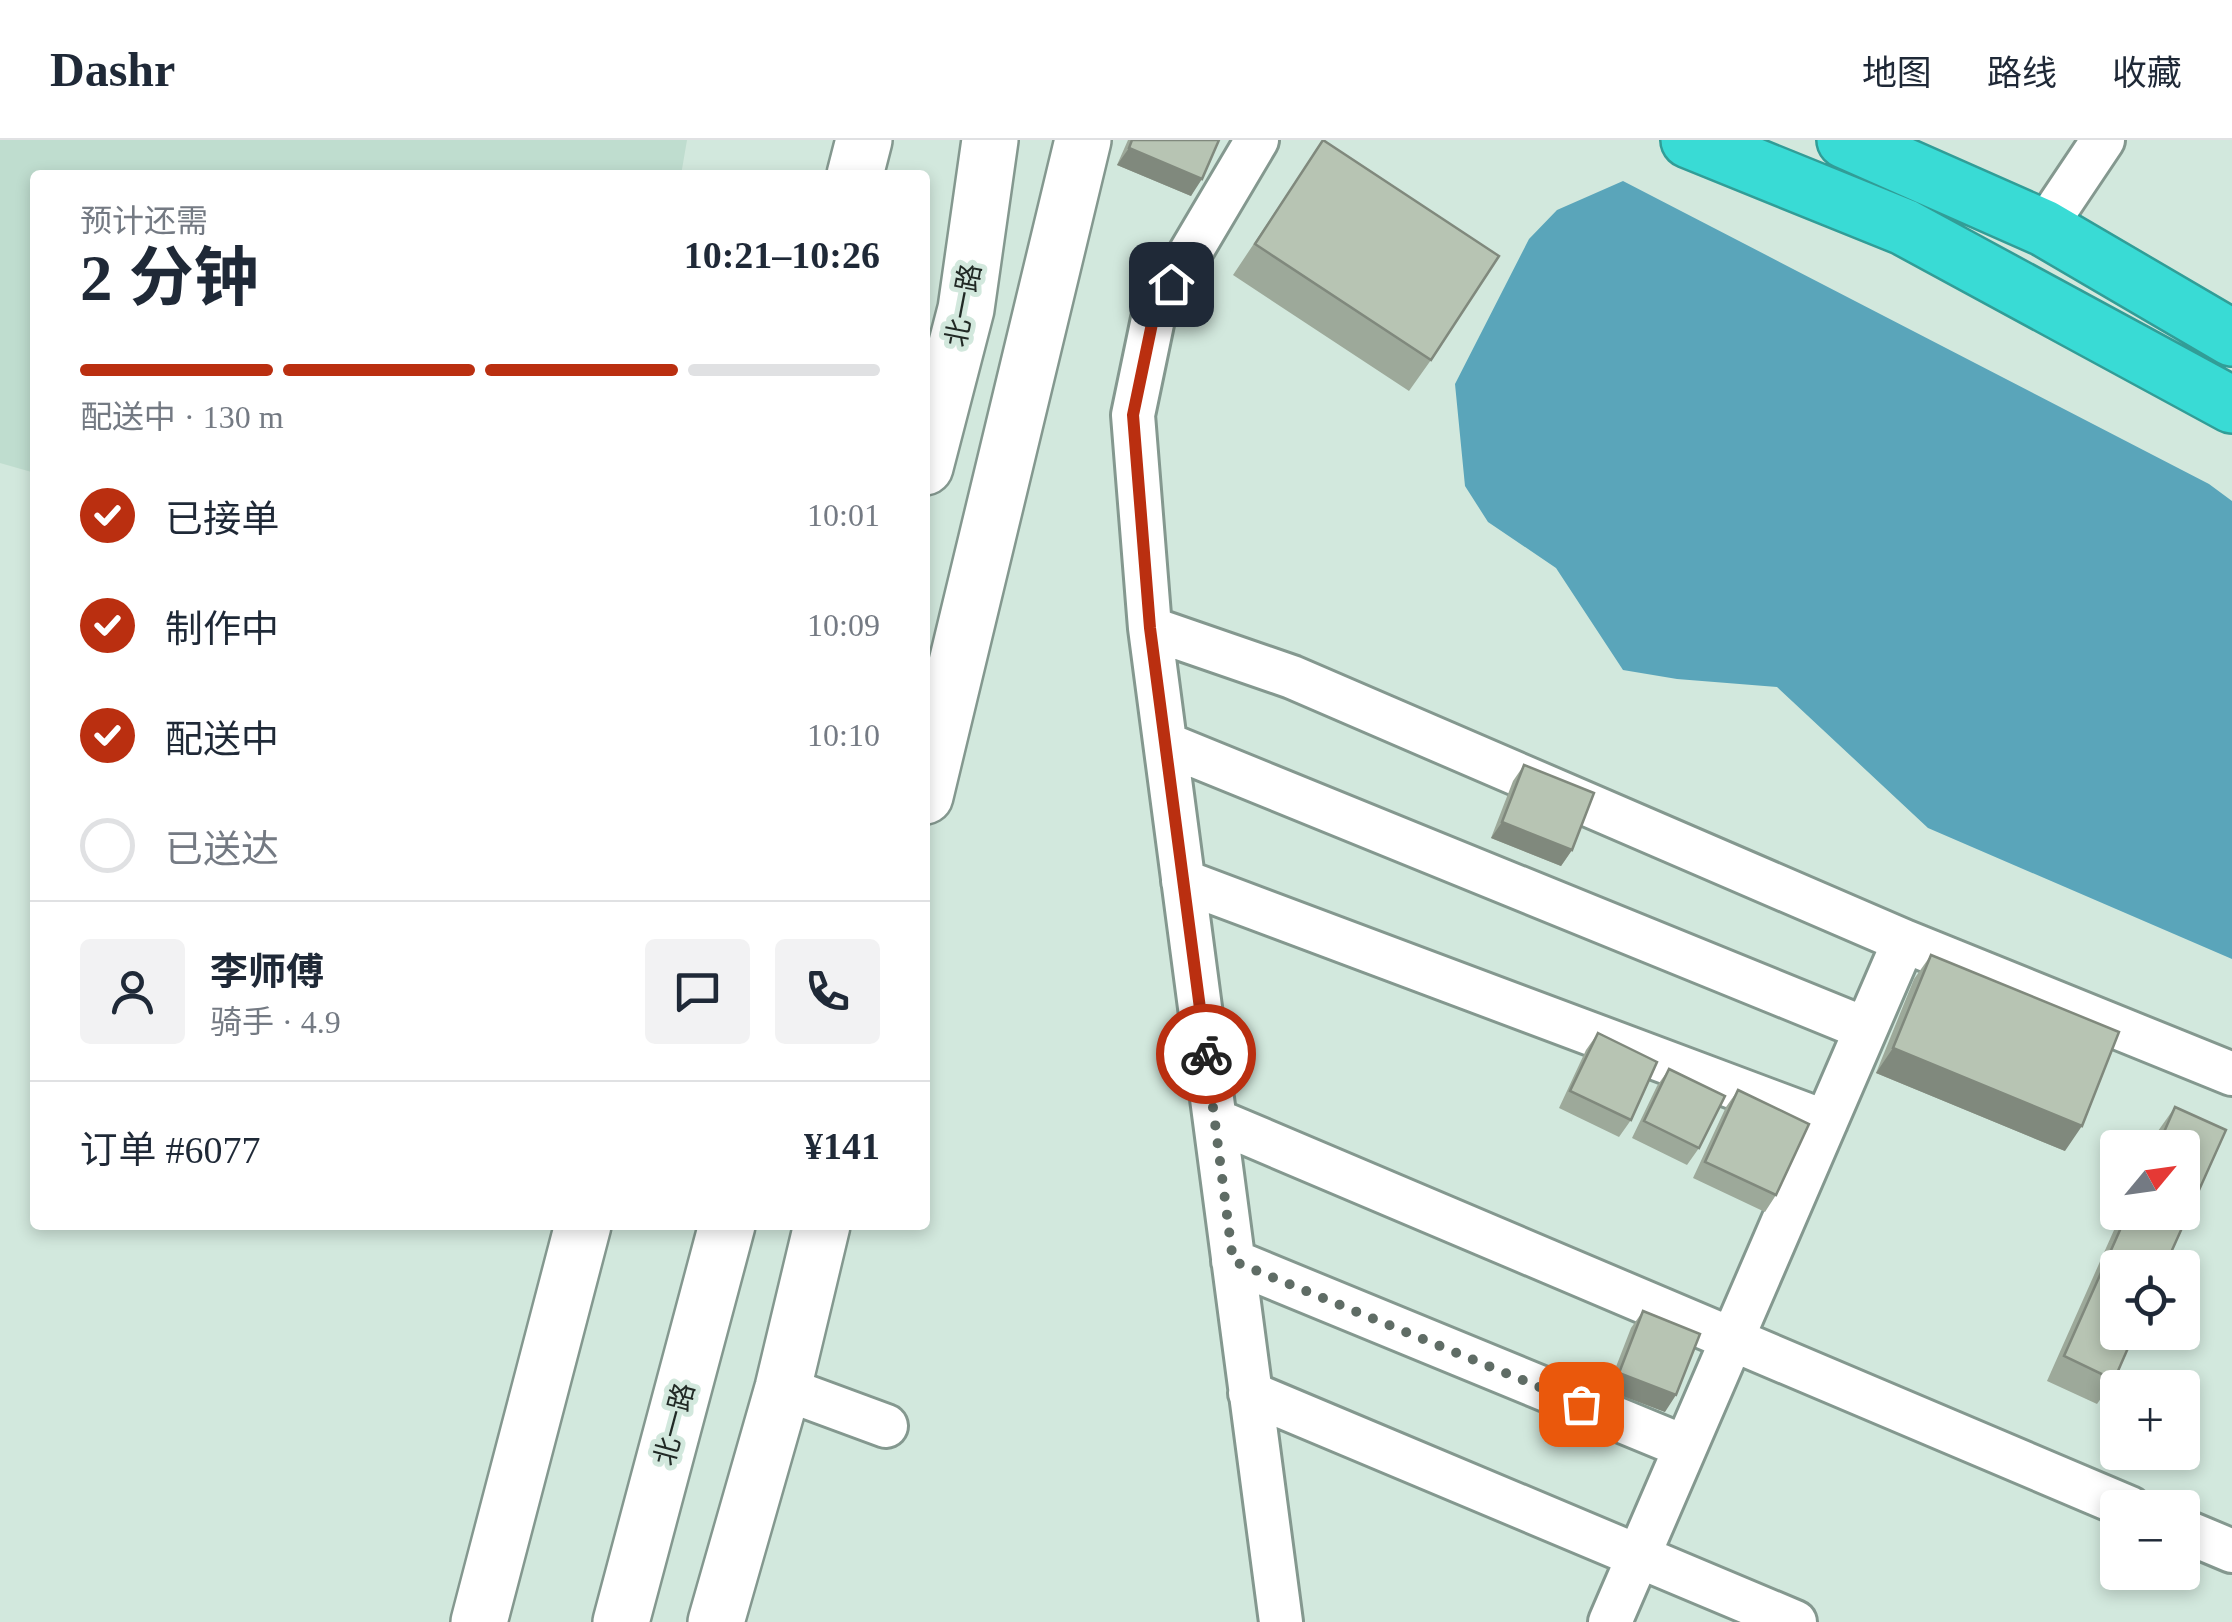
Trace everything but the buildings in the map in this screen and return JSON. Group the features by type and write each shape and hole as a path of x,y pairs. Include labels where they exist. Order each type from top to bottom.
{"highway":[{"path":"1689,140 1904,227 2232,406"},
{"path":"1845,140 2044,228 2232,338"}],"main road":[{"path":"835,170 836,140"},
{"path":"857,170 864,140"},
{"name":"北一路","path":"930,448 966,309 990,140"},
{"path":"966,309 1019,140"},
{"path":"930,775 1082,140"},
{"path":"479,1622 581,1230"},
{"name":"北一路","path":"620,1622 726,1230"},
{"path":"716,1622 783,1388 818,1232"}],"street":[{"path":"1256,140 1154,314 1133,415 1150,628 1281,1622"},
{"path":"2044,228 2103,140"},
{"path":"1150,628 1292,677 1904,941 2232,1074"},
{"path":"1166,744 1866,1029"},
{"path":"1183,880 1826,1122"},
{"path":"1610,1622 1904,941"},
{"path":"1215,1120 2100,1495"},
{"path":"1233,1261 1685,1447"},
{"path":"783,1388 886,1426"},
{"path":"1250,1393 1795,1622"},
{"path":"2200,1538 2232,1551"}],"shaded area":[{"path":"0,140 687,140 682,170 30,170 30,472 0,463"}],"water":[{"path":"1623,181 2209,484 2232,501 2232,959 1928,828 1777,687 1677,679 1623,670 1556,568 1488,522 1465,486 1455,384 1529,239 1557,210"}],"way so far":[{"path":"1206,1054 1233,1261 1581,1404"}],"route":[{"path":"1171,284 1154,314 1133,415 1150,628 1206,1054"}]}
